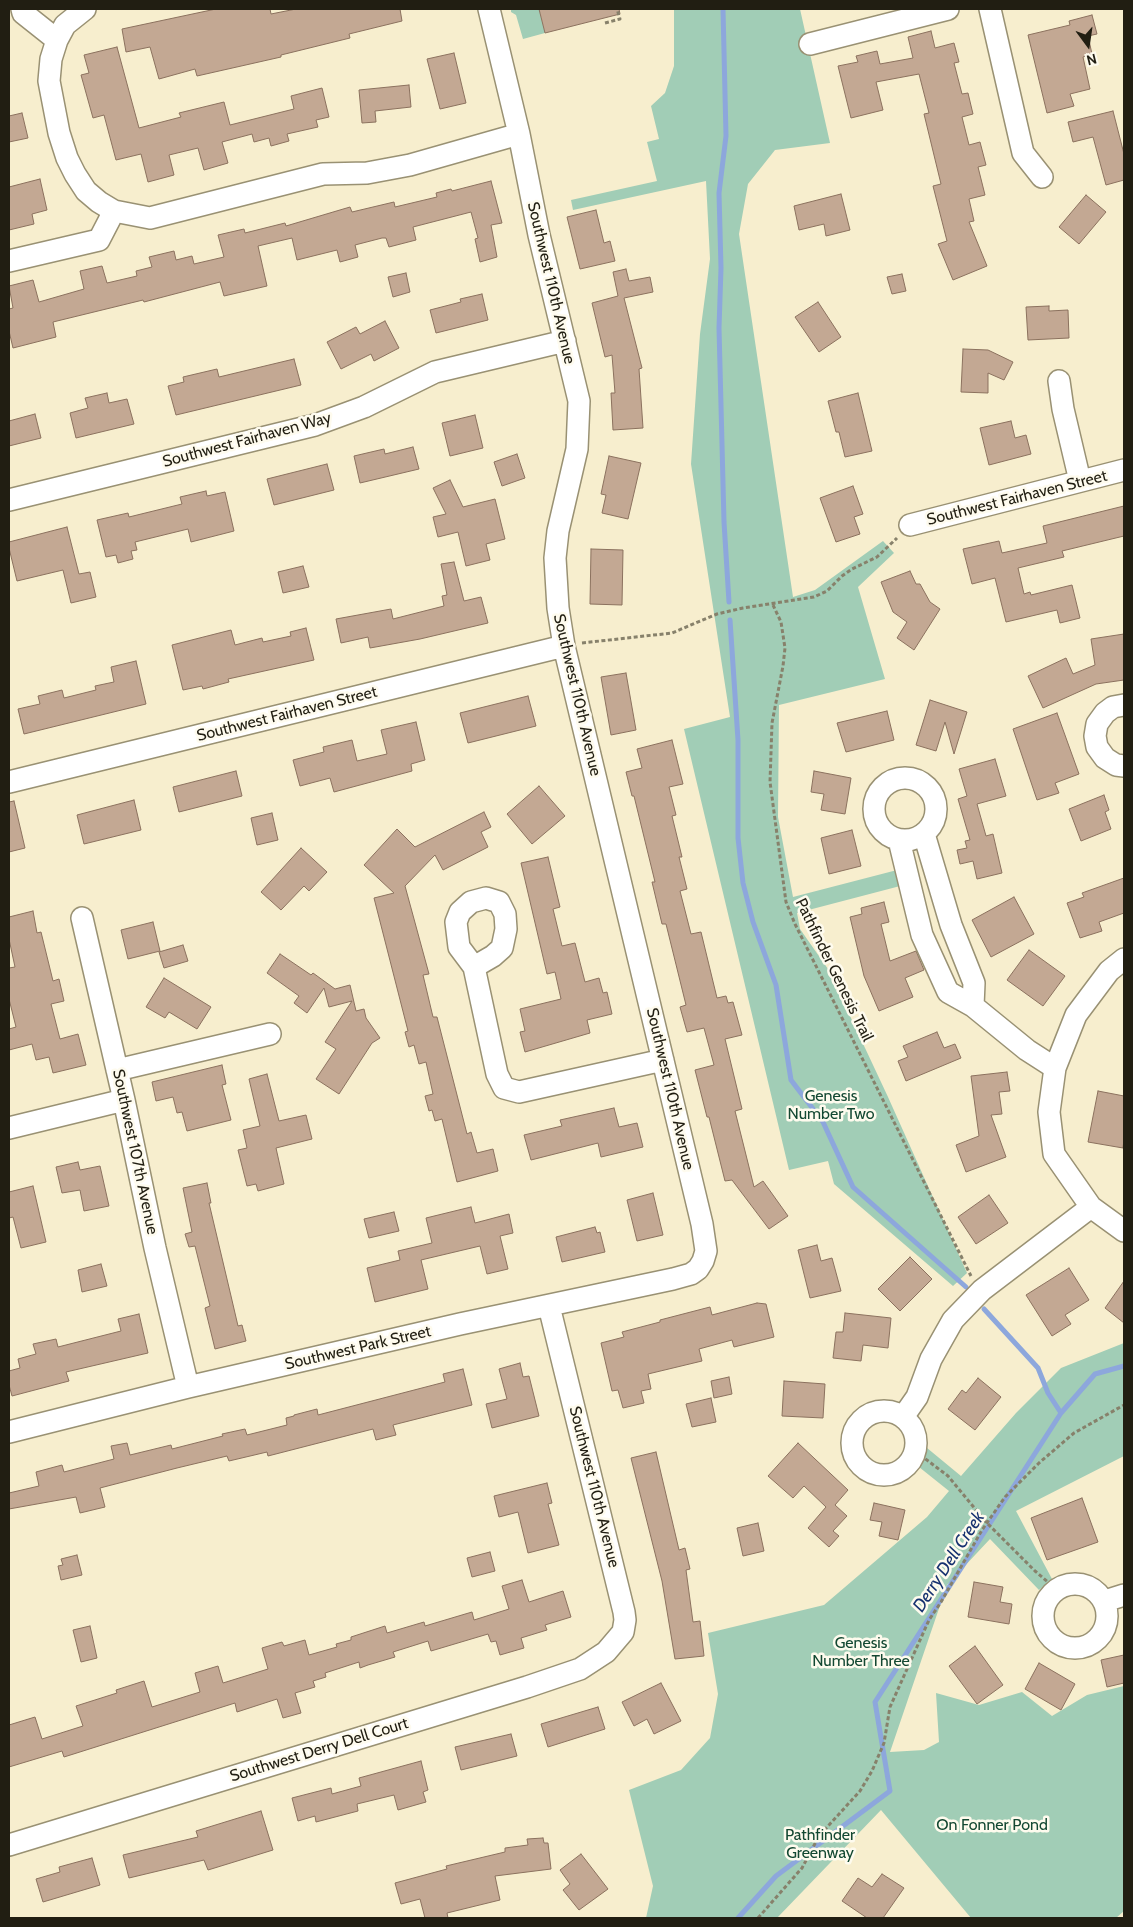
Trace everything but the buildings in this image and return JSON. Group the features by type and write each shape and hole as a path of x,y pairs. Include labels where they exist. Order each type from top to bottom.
{"street":[{"path":"22,9 24,13 57,40"},
{"path":"85,9 64,25 51,59 49,81 59,133 67,158 86,191 114,211 150,218 323,174 367,173 410,166 519,134"},
{"name":"Southwest 110th Avenue","path":"489,9 519,134 539,235 579,401 577,448 558,531 555,558 558,608 564,646 704,1233 706,1252 703,1261"},
{"path":"810,44 948,9"},
{"path":"990,9 1023,153 1042,177"},
{"path":"9,261 99,240 114,211"},
{"name":"Southwest Fairhaven Way","path":"9,500 315,425 364,407 435,372 565,340"},
{"path":"1060,381 1063,409 1080,481"},
{"name":"Southwest Fairhaven Street","path":"910,525 1124,470"},
{"name":"Southwest Fairhaven Street","path":"9,782 564,646"},
{"path":"1124,705 1113,707 1105,713 1097,724 1095,736 1097,747 1105,758 1116,765 1124,766"},
{"path":"898,778 919,780 934,795 936,816 932,826 924,834 908,840 899,840 889,836 881,829 876,820 874,810 875,799 888,782 898,778"},
{"path":"924,834 951,924 974,982 972,1006"},
{"path":"899,840 922,935 934,966 948,992 972,1006 1020,1045 1055,1068"},
{"name":"Southwest 107th Avenue","path":"82,918 124,1100 155,1248 188,1387"},
{"path":"1124,959 1109,971 1076,1015 1055,1068 1049,1112 1054,1154 1091,1208 1124,1231"},
{"path":"474,967 496,1074 504,1088 519,1092 663,1060"},
{"path":"117,1070 270,1034"},
{"path":"9,1128 124,1100"},
{"path":"903,1417 917,1397 931,1359 953,1320 982,1290 1091,1208"},
{"name":"Southwest Park Street","path":"9,1432 188,1387 460,1324 691,1274 698,1269 703,1261"},
{"name":"Southwest 110th Avenue","path":"549,1306 624,1612 624,1627 619,1638"},
{"path":"881,1412 890,1412 903,1417 913,1429 916,1439 915,1451 910,1463 900,1472 885,1476 872,1474 861,1467 854,1456 851,1444 853,1432 860,1421 872,1413 881,1412"},
{"path":"1073,1583 1095,1589 1114,1598 1106,1627 1097,1640 1082,1648 1066,1648 1054,1642 1045,1629 1042,1615 1046,1599 1056,1589 1073,1583"},
{"name":"Southwest Derry Dell Court","path":"9,1845 580,1669 594,1661 619,1638"}],"path":[{"path":"605,23 620,19 617,9"},
{"path":"564,646 672,633 717,614 743,608 814,598 822,594 842,576 862,563 877,557 887,549"},
{"name":"Pathfinder Genesis Trail","path":"773,605 781,622 785,648 784,666 772,723 770,782 786,902 795,924 972,1278 982,1290"},
{"path":"758,1918 802,1868 819,1836 850,1803 872,1771 884,1743 886,1721 896,1691 929,1620 986,1522 1005,1497 1056,1448 1074,1433 1124,1405"},
{"path":"915,1451 948,1476 986,1522 1035,1571 1056,1589"}],"green space":[{"path":"511,9 539,9 545,33 523,39 516,15 511,12"},
{"name":"Genesis Number Two","path":"800,9 830,143 775,150 748,184 739,234 793,597 815,590 883,541 894,553 858,587 885,679 779,705 778,817 793,897 901,869 904,885 797,913 800,929 828,969 967,1273 953,1286 834,1184 828,1161 789,1170 684,729 730,717 691,464 700,334 710,259 706,181 573,210 571,200 657,181 647,142 659,139 651,106 665,93 674,66 674,10"},
{"path":"1124,1343 1124,1456 1016,1511 1052,1579 1039,1590 990,1539 947,1585 890,1752 924,1750 939,1742 936,1693 979,1705 1022,1692 1052,1716 1087,1695 1124,1686 1124,1911 1116,1918 971,1918 881,1810 777,1918 646,1918 653,1886 629,1790 681,1770 710,1738 718,1694 708,1633 824,1605 927,1517 949,1491 914,1463 921,1443 961,1476 1016,1413 1061,1368"}],"waterway":[{"path":"723,9 726,136 719,193 721,268 719,328 724,522 729,602"},
{"path":"730,620 738,740 738,838 743,883 753,922 776,985 791,1080 823,1122 853,1187 966,1287"},
{"path":"984,1309 1038,1368 1048,1393 1061,1413"},
{"name":"Derry Dell Creek","path":"738,1918 776,1876 890,1791 875,1702 1061,1413 1095,1374 1124,1366"}],"park label":[{"name":"Genesis Number Three","path":"861,1652"},
{"name":"On Fonner Pond","path":"992,1825"},
{"name":"Pathfinder Greenway","path":"820,1844"}]}
